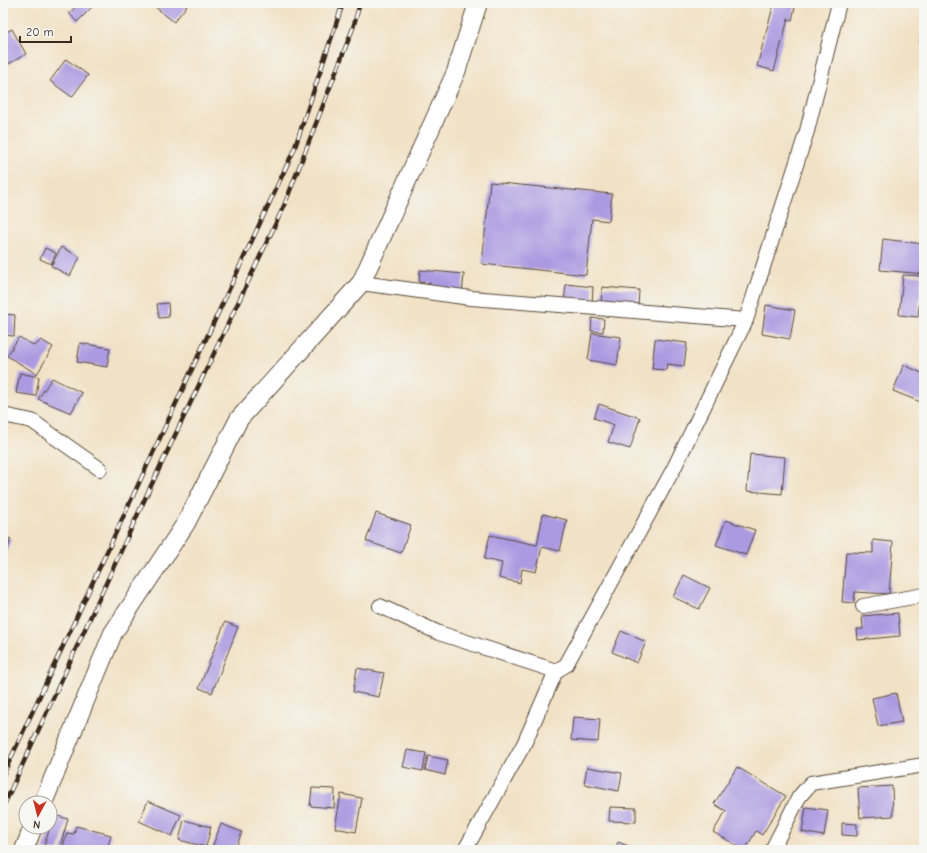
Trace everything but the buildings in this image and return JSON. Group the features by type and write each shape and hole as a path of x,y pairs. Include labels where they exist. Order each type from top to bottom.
{"street":[{"path":"46,795 113,633 186,523 240,419 361,283 456,72 478,3"},
{"path":"465,850 524,744 556,671 566,665 674,468 746,320 807,131 839,3"},
{"path":"361,283 471,298 746,320"},
{"path":"3,415 32,421 100,469"},
{"path":"863,606 924,595"},
{"path":"380,606 439,633 556,671"},
{"path":"772,850 799,797 811,783 924,764"},
{"path":"24,850 30,835"}],"railway":[{"path":"3,775 294,150 343,3"},
{"path":"3,807 149,490 284,206 353,28 360,3"}]}
